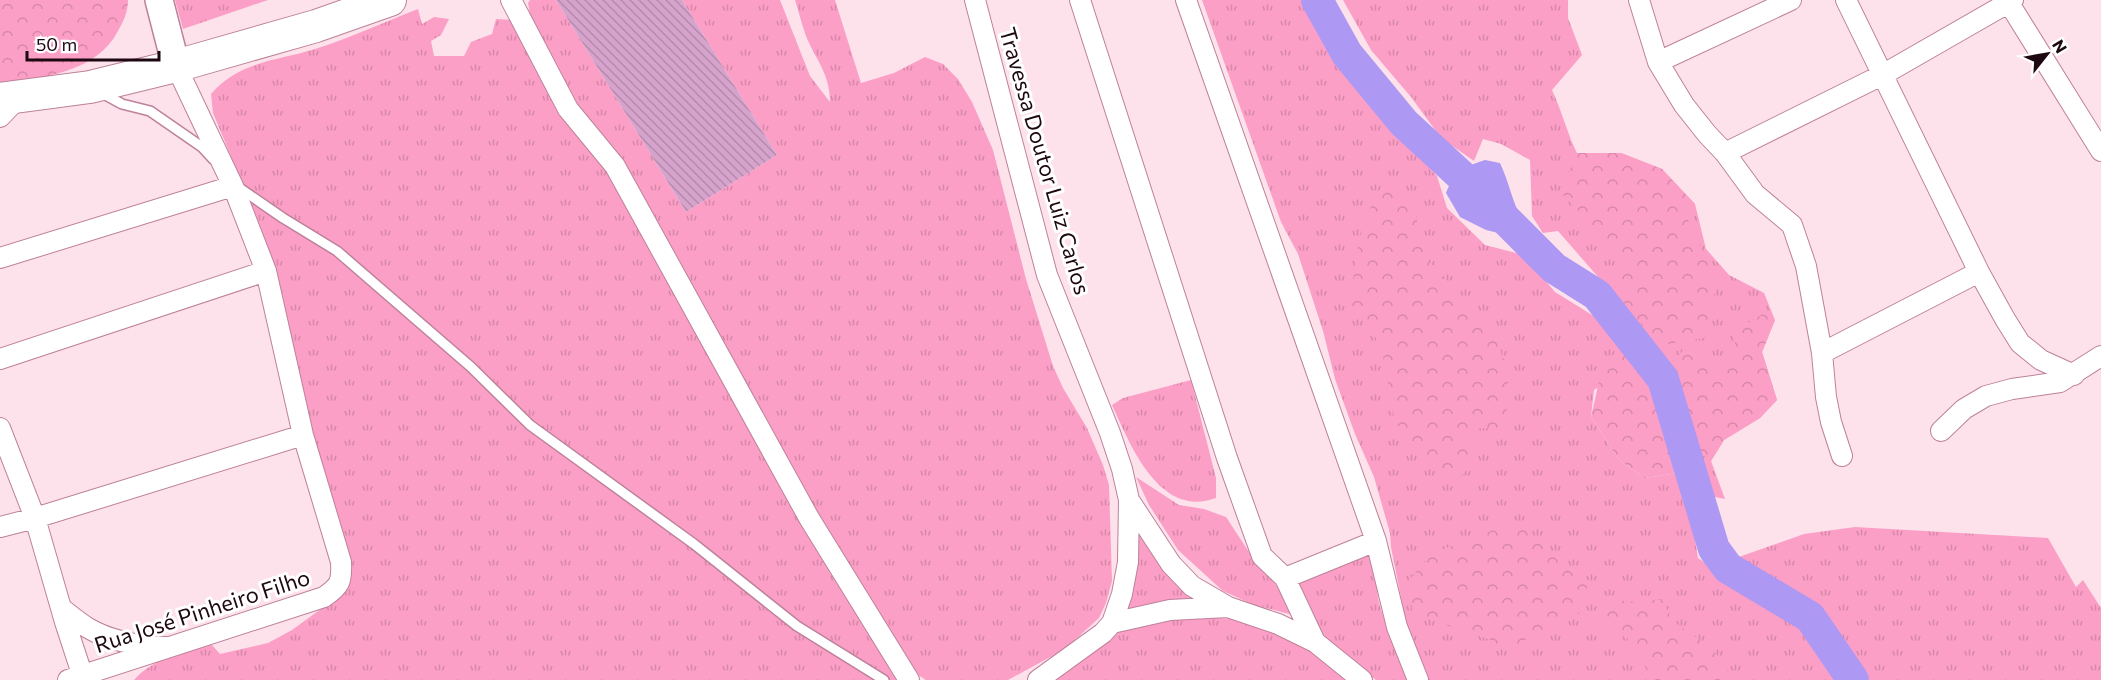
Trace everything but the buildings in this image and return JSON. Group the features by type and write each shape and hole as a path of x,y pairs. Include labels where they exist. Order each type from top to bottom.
{"main road":[{"path":"11,97 90,87 176,66 316,26 390,0"}],"street":[{"path":"0,526 34,518 303,435 266,271 230,181 176,66 159,0"},
{"path":"511,0 568,109 615,166 809,518 909,680"},
{"name":"Travessa Doutor Luiz Carlos","path":"975,0 1047,274 1110,433 1130,500"},
{"path":"1080,0 1227,458 1262,556 1285,578 1315,642"},
{"path":"1186,0 1376,542 1397,627 1418,680"},
{"path":"1639,0 1658,62 1684,105 1707,135 1725,153 1755,194 1792,225 1806,266 1822,353 1826,398 1842,456"},
{"path":"1658,62 1791,0"},
{"path":"1845,0 1884,74 1979,272 2005,319 2020,343 2041,360 2074,375"},
{"path":"1725,153 1884,74 2009,1 2101,151"},
{"path":"0,117 11,97"},
{"path":"0,258 230,181"},
{"path":"0,359 266,271"},
{"path":"1822,353 1979,272"},
{"path":"1941,431 1964,410 1986,396 2012,389 2060,382 2101,356"},
{"path":"0,428 34,518 61,608 78,678"},
{"name":"Rua José Pinheiro Filho","path":"78,678 324,597 337,588 342,576 341,562 303,435"},
{"path":"1130,500 1172,564 1192,586 1228,607 1278,624 1315,642 1362,680"},
{"path":"1038,680 1103,633 1112,623 1122,594 1128,562 1130,500"},
{"path":"1285,578 1376,542"},
{"path":"1112,623 1170,610 1228,607"},
{"path":"61,608 89,628 115,639 173,648"},
{"path":"121,680 128,673 173,648"}],"lane":[{"path":"90,87 122,104 150,111 202,147 230,181 242,191 337,251 471,367 530,425 694,544 797,626 884,680"}],"green space":[{"path":"0,0 128,0 125,16 118,31 96,56 67,71 0,85"},
{"path":"175,0 268,0 183,29"},
{"path":"530,0 556,0 686,212 777,155 682,0 780,0 810,76 830,102 826,79 803,29 795,0 835,0 861,83 894,73 925,57 943,64 958,79 972,102 993,150 1026,279 1053,366 1063,388 1087,428 1109,485 1112,581 1099,618 1065,649 1008,680 926,680 915,673 880,622 580,115 532,27 528,3"},
{"path":"1202,0 1302,0 1355,87 1437,176 1447,208 1485,245 1524,255 1555,292 1597,318 1621,351 1618,375 1594,390 1591,417 1619,460 1645,478 1684,472 1698,558 1722,574 1802,618 1844,680 1427,680 1409,638 1390,533 1374,477 1335,379 1323,331 1298,254 1281,222"},
{"path":"1343,0 1568,0 1568,18 1582,55 1552,90 1577,153 1621,153 1662,169 1695,204 1706,249 1729,275 1764,293 1775,320 1762,352 1777,400 1760,418 1724,440 1711,461 1725,499 1710,496 1682,411 1658,353 1619,301 1558,231 1543,233 1532,216 1530,160 1501,144 1483,139 1474,161 1441,138 1411,97 1371,50"},
{"path":"418,9 422,24 434,17 449,19 441,35 431,41 434,56 464,56 471,42 492,34 496,19 514,20 610,171 900,680 134,680 149,667 181,651 212,645 220,654 268,643 292,630 347,590 346,571 262,231 213,113 211,94 222,83 246,68 328,45"},
{"path":"1577,153 1621,153 1662,169 1695,204 1685,213 1709,265 1715,291 1704,338 1663,345 1619,301 1619,265 1598,232 1560,192"},
{"path":"1398,186 1413,204 1426,258 1467,302 1496,341 1509,372 1506,405 1510,429 1480,428 1471,437 1474,462 1459,478 1435,468 1395,422 1381,345 1350,303 1359,243 1368,213 1384,191"},
{"path":"1763,314 1775,320 1762,352 1777,400 1760,418 1724,440 1711,461 1694,448 1668,376 1673,362 1684,349 1716,371 1737,356 1733,332"},
{"path":"1625,340 1657,381 1684,472 1645,478 1619,460 1591,417 1602,368"},
{"path":"1191,380 1216,478 1216,498 1196,502 1178,498 1163,488 1149,474 1128,439 1112,405 1123,398"},
{"path":"1136,477 1179,505 1204,509 1226,517 1251,555 1285,598 1293,615 1254,605 1223,591 1178,550 1149,505"},
{"path":"1519,523 1550,552 1589,581 1579,614 1564,616 1507,651 1491,640 1413,614 1407,582 1433,553"},
{"path":"1855,527 2048,538 2076,587 2083,580 2101,608 2101,680 1862,680 1813,609 1733,559 1804,534"},
{"path":"1138,530 1199,598 1148,606 1119,618"},
{"path":"1365,554 1375,570 1379,602 1385,622 1413,680 1376,680 1324,641 1295,586 1303,580"},
{"path":"1662,599 1676,623 1715,652 1732,676 1731,680 1653,680 1628,639 1605,626 1601,615 1613,600 1637,602"},
{"path":"1204,617 1245,620 1315,652 1348,680 1047,680 1141,618"}],"shaded area":[{"path":"1485,160 1500,163 1522,220 1511,236 1486,230 1460,217 1446,193 1461,171"}],"waterway":[{"path":"1317,0 1347,54 1404,123 1468,182 1554,268 1597,295 1663,379 1714,549 1728,568 1810,617 1853,680"}]}
